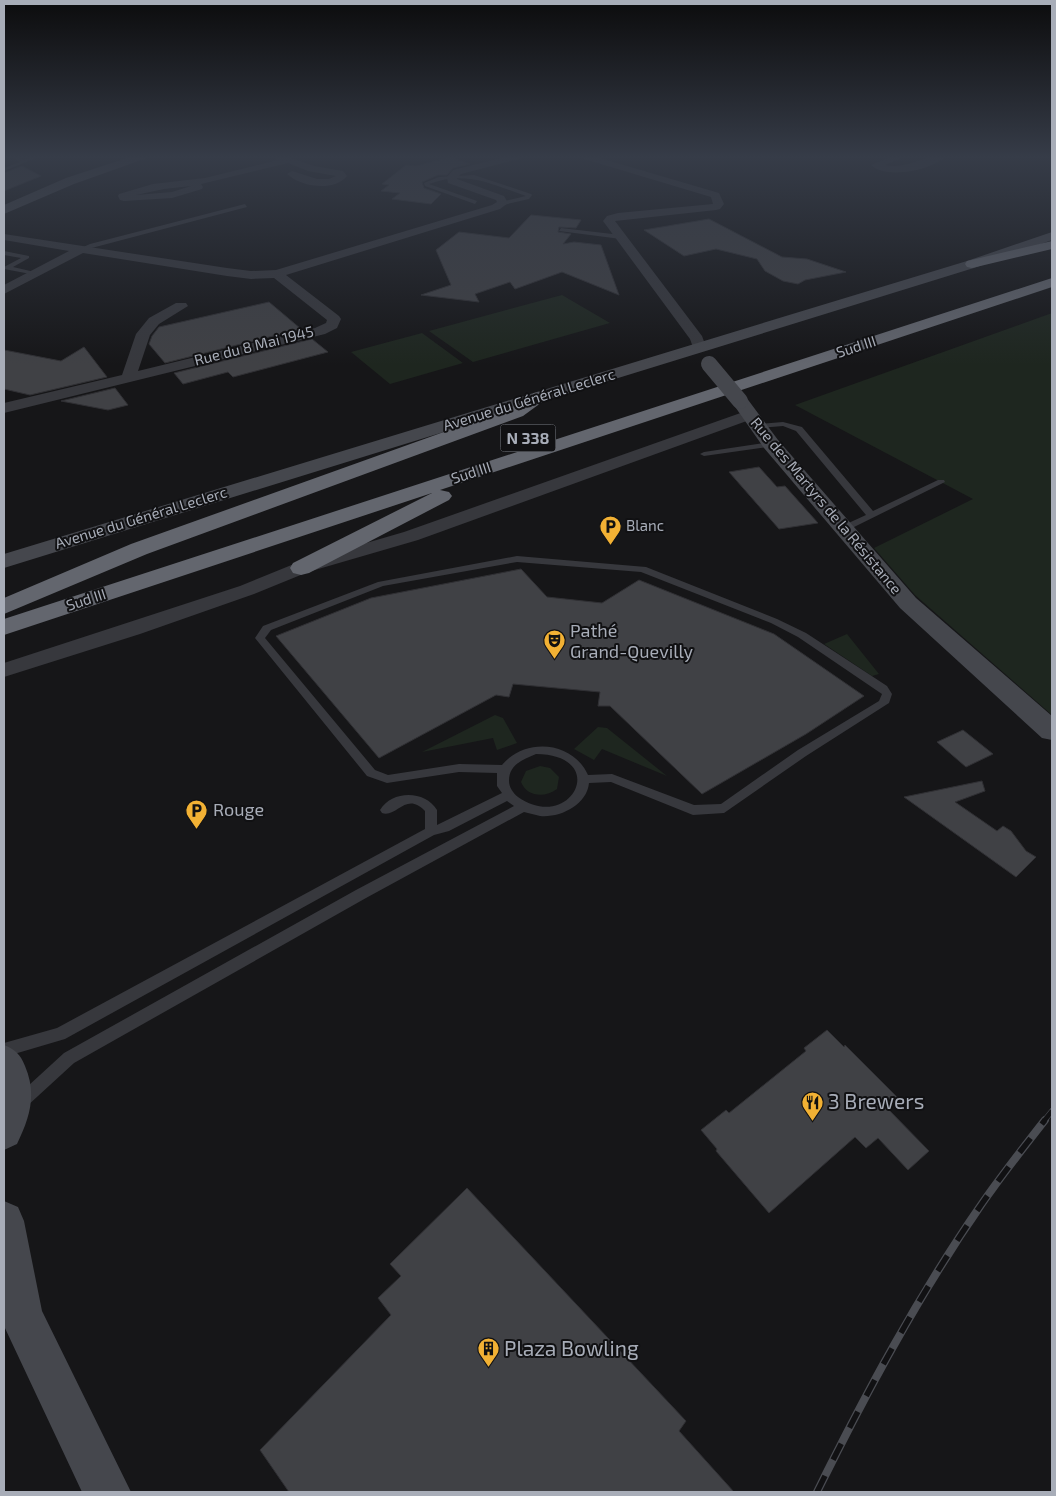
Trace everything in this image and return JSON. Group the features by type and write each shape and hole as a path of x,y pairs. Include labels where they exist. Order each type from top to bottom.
{"highway":[{"path":"972,264 1052,245"},
{"name":"Sud III","path":"4,607 1001,286 1052,266"},
{"name":"Sud III","path":"4,628 1052,282"},
{"path":"4,607 139,549 517,412 540,397"},
{"path":"301,568 432,502 504,462"}],"street":[{"path":"4,237 251,275 277,274 437,226"},
{"name":"Rue des Martyrs de la Résistance","path":"613,226 697,339 703,358 754,422 908,603 1052,731"},
{"name":"Avenue du Général Leclerc","path":"4,561 972,264 1052,236"},
{"path":"4,290 82,249"},
{"name":"Rue du 8 Mai 1945","path":"4,408 332,326 334,319 277,274"},
{"path":"128,378 143,334 154,321 181,306"},
{"path":"4,670 133,630 247,590 301,568 411,536 754,422"},
{"path":"4,1062 13,1082 14,1096 8,1121"},
{"path":"4,1221 13,1302 107,1492"}],"lane":[{"path":"82,249 167,226"},
{"path":"561,230 621,237"},
{"path":"4,253 27,257 5,268"},
{"path":"5,268 36,273"},
{"path":"704,454 754,422 783,424 799,428 871,515"},
{"path":"845,528 941,482"},
{"path":"505,769 459,768 387,779 371,773 262,642 260,638 262,633 267,628 381,584 517,559 643,570 774,621 802,635 887,694 884,703 802,753 724,808 693,810 612,778 584,778"},
{"path":"536,750 549,750 573,760 581,768 584,778 584,788 579,796 566,806 548,811 523,807 508,796 502,787 505,769 512,760 522,754 536,750"},
{"path":"4,1050 60,1034 431,831 445,828 508,796"},
{"path":"386,810 399,801 416,799 423,801 431,810 431,831"},
{"path":"8,1121 69,1058 362,894 523,807"}],"shaded area":[{"path":"562,295 610,323 473,362 429,331"},
{"path":"1052,313 1052,715 915,595 874,548 973,499 795,405"},
{"path":"422,333 463,363 390,384 351,352"},
{"path":"847,634 879,674 872,676 824,644"},
{"path":"495,715 503,718 517,743 497,750 493,738 422,752"},
{"path":"598,727 607,728 667,776 602,749 594,760 574,749"},
{"path":"540,766 550,768 559,777 557,789 542,795 527,791 521,782 526,771"}],"building":[{"path":"521,226 577,226 576,228 559,227 558,232 571,234 563,244 574,242 601,245 619,295 562,272 515,289 510,282 475,294 479,302 421,295 451,285 436,250 459,232 509,238"},
{"path":"669,226 722,226 782,257 807,259 846,272 805,280 798,284 783,281 765,271 757,259 716,249 684,256 644,230"},
{"path":"269,302 301,329 165,363 149,344 159,327"},
{"path":"312,339 328,352 233,377 228,372 183,384 174,373"},
{"path":"84,347 107,377 30,395 4,389 4,350 61,361"},
{"path":"115,388 128,405 108,410 61,401"},
{"path":"759,467 777,487 785,486 818,523 779,529 729,472"},
{"name":"Pathé Grand-Quevilly","path":"521,569 547,597 602,603 639,580 774,634 864,696 806,734 702,794 610,706 598,706 600,692 513,684 509,697 496,695 379,758 276,636 371,598"},
{"path":"963,730 993,754 966,767 937,742"},
{"path":"982,781 985,791 955,802 997,831 1003,826 1011,831 1026,851 1036,857 1016,877 904,797"},
{"name":"3 Brewers","path":"827,1030 844,1047 845,1045 899,1099 888,1109 929,1151 908,1170 878,1138 866,1148 855,1137 769,1213 716,1151 717,1149 701,1130 726,1110 729,1113 806,1051 804,1048"},
{"name":"Plaza Bowling","path":"467,1188 686,1421 679,1431 734,1492 289,1492 260,1450 391,1315 378,1298 401,1276 390,1264"}],"railway":[{"path":"1044,1121 1052,1111"},
{"path":"817,1492 854,1418 936,1274 989,1194 1045,1120"}],"place":[{"name":"Blanc","path":"610,545"},
{"name":"Pathé Grand-Quevilly","path":"554,660"},
{"name":"Rouge","path":"197,829"},
{"name":"3 Brewers","path":"812,1121"},
{"name":"Plaza Bowling","path":"488,1368"}]}
